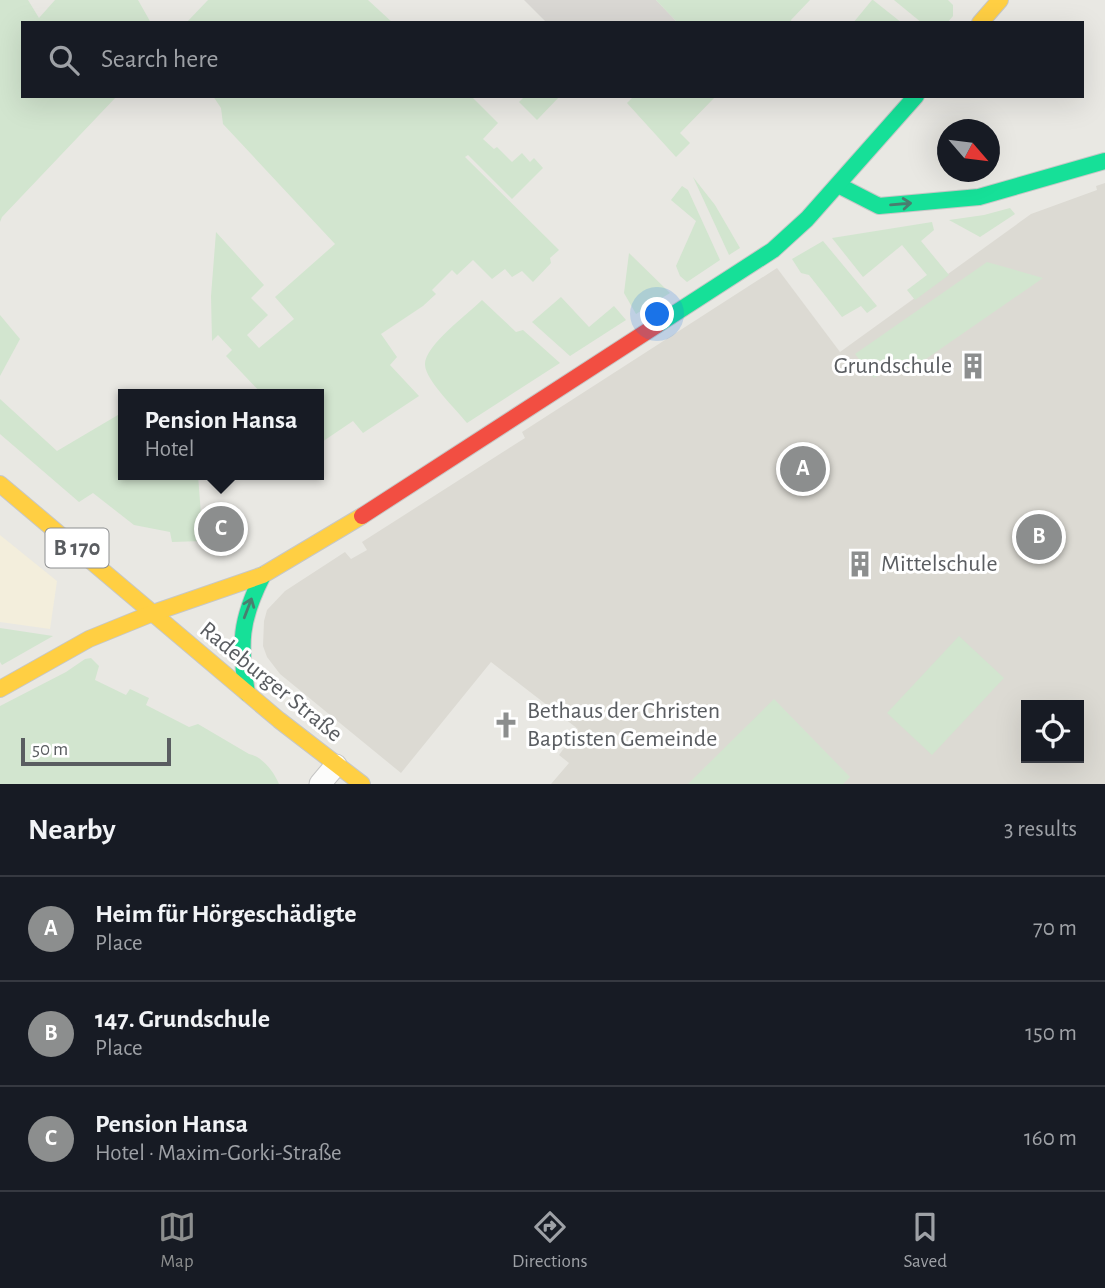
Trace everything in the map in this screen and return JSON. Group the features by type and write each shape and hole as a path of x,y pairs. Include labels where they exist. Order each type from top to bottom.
{"street":[{"path":"982,21 1000,0"},
{"path":"0,689 83,641 153,613 263,575 323,541 772,250 807,219 914,98"},
{"path":"838,185 879,206 979,197 1105,162"},
{"name":"B 170","path":"0,484 153,613"},
{"path":"247,693 243,668 244,620 263,575"},
{"name":"Radeburger Straße","path":"153,613 247,693 362,784"},
{"path":"320,784 336,765"}],"shaded area":[{"path":"524,0 656,0 676,21 545,21"},
{"path":"1105,183 1105,784 551,784 569,763 559,755 578,729 491,662 401,773 280,674 267,657 263,646 267,610 285,591 345,552 351,559 367,550 362,542 525,438 522,432 777,268 840,352 1031,214 1097,190 1096,186"},
{"path":"0,535 57,581 50,629 0,622"}],"green space":[{"path":"0,0 28,0 39,18 55,0 138,0 150,21 21,21 21,98 115,98 0,222"},
{"path":"208,0 368,0 391,21 188,21"},
{"path":"656,0 810,0 791,21 676,21"},
{"path":"873,0 899,21 855,21"},
{"path":"894,0 948,0 953,5 953,16 949,21 920,21"},
{"path":"214,98 473,98 498,123 483,139 494,149 497,147 512,162 522,153 530,162 534,158 543,168 512,199 468,155 465,157 559,250 533,282 522,271 512,277 505,269 492,279 473,260 457,275 452,270 432,290 436,294 423,306 381,334 397,357 390,365 419,396 363,433 353,421 324,441 324,389 257,389 226,356 232,350 218,335 212,341 211,296 216,232 264,285 251,298 268,315 247,335 259,348 294,319 275,297 335,244 223,124 221,108"},
{"path":"523,98 558,98 537,120 519,102"},
{"path":"632,98 714,98 680,133 690,143 676,157 627,103"},
{"path":"693,177 715,205 740,248 729,255"},
{"path":"682,186 688,190 720,260 687,282 680,276 676,266 696,221 671,200"},
{"path":"1010,208 1015,214 980,237 949,220 984,215"},
{"path":"932,222 934,230 921,241 949,275 915,300 907,290 927,275 902,245 863,277 832,238"},
{"path":"823,241 877,306 867,313 861,306 842,317 809,275 801,273 792,259"},
{"path":"629,253 670,293 636,314 624,293"},
{"path":"987,262 1043,278 910,370 898,363 874,378 855,354"},
{"path":"561,297 589,327 614,306 626,320 570,356 532,322"},
{"path":"482,300 516,332 523,330 560,363 467,423 436,387 425,365 427,357 439,340"},
{"path":"0,315 20,339 0,376"},
{"path":"0,399 57,451 118,415 118,480 198,480 203,541 172,542 170,532 134,525 93,493 79,502 0,434"},
{"path":"0,628 53,636 2,665"},
{"path":"959,636 1004,678 932,755 887,713"},
{"path":"91,658 99,666 95,680 126,695 130,689 149,698 146,705 189,727 198,724 254,755 271,770 279,784 0,784 0,706"},
{"path":"774,699 850,777 843,784 688,784"}],"traffic: fast":[{"path":"657,325 773,250 807,219 914,98"},
{"path":"838,185 879,206 979,197 1105,161"},
{"path":"247,693 243,632 255,591 263,575"}],"traffic: slow":[{"path":"982,21 1000,0"},
{"path":"0,484 279,720 362,784"},
{"path":"0,689 89,639 153,613 263,575 362,516"}],"traffic: jam":[{"path":"362,516 657,325"}],"place":[{"name":"Grundschule","path":"973,366"},
{"name":"Heim für Hörgeschädigte","path":"803,469"},
{"name":"Pension Hansa","path":"221,529"},
{"name":"147. Grundschule","path":"1039,537"},
{"name":"Mittelschule","path":"860,564"},
{"name":"Bethaus der Christen Baptisten Gemeinde","path":"506,725"}]}
